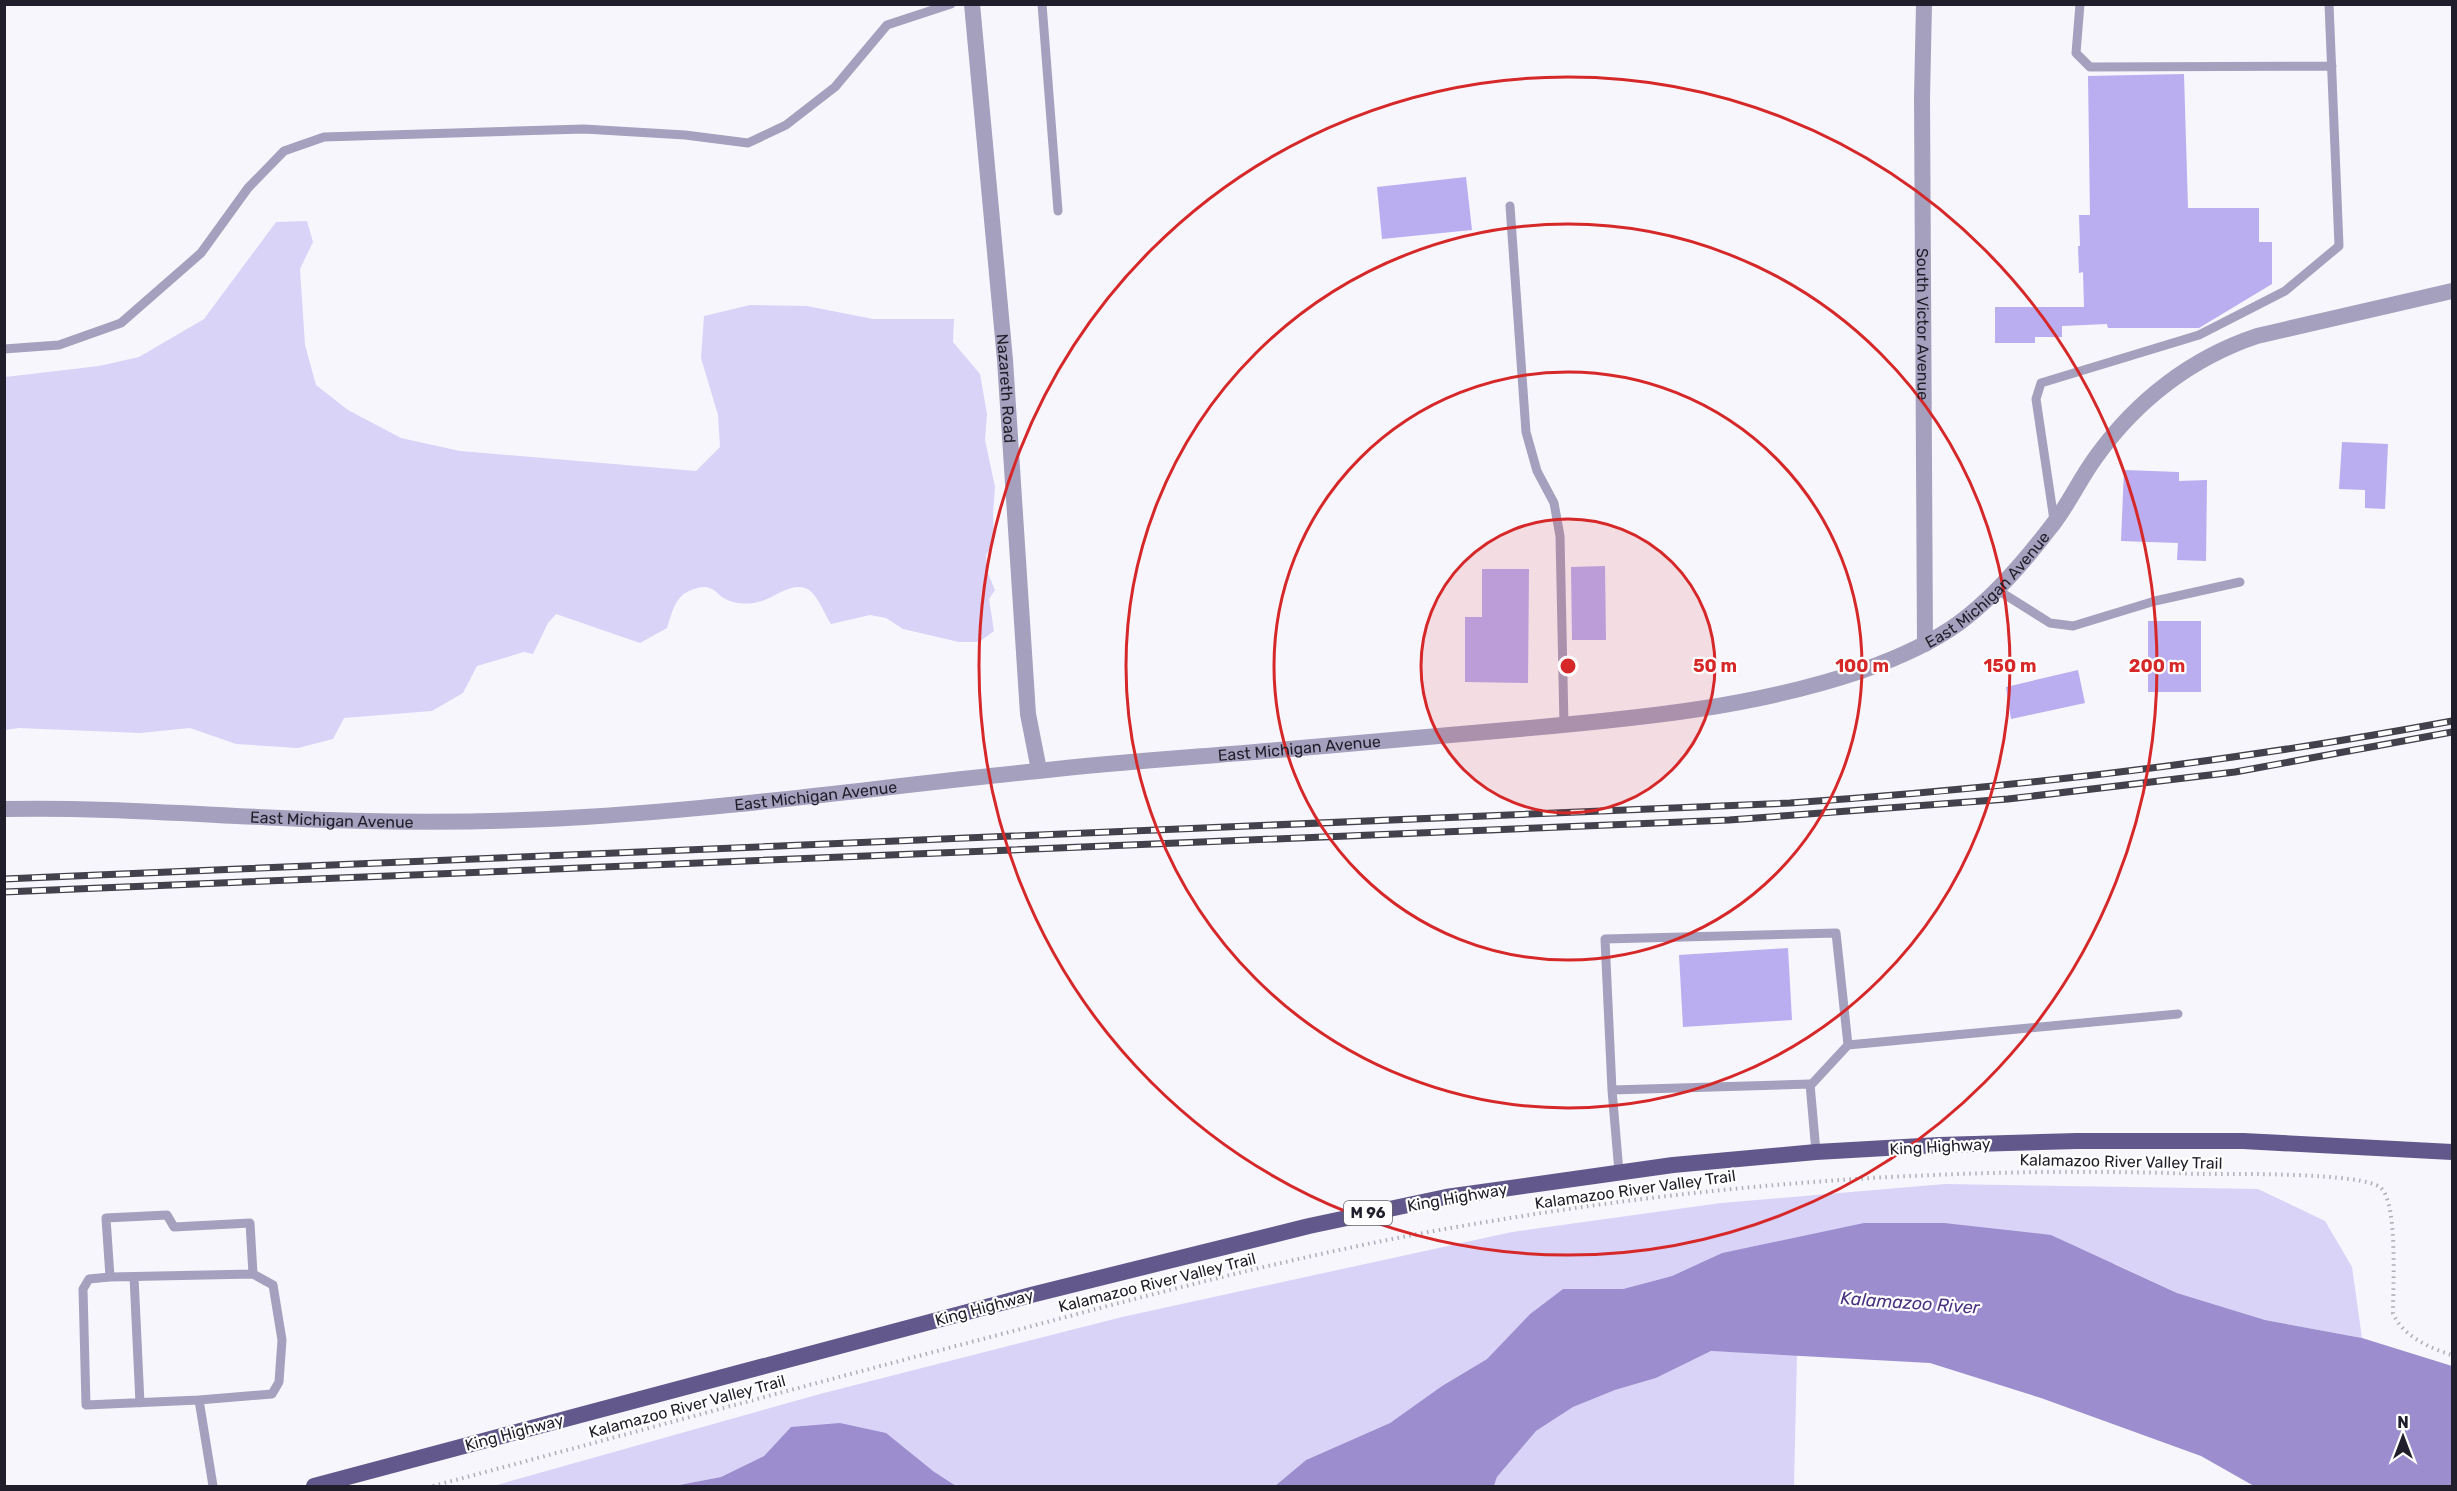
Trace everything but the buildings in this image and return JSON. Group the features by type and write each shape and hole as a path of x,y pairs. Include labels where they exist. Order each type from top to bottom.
{"main road":[{"name":"King Highway","path":"314,1486 1031,1295 1308,1226 1446,1197 1619,1172 1816,1152 2054,1142 2243,1141 2452,1152"}],"street":[{"name":"Nazareth Road","path":"972,4 1005,360 1028,714 1039,770"},
{"name":"South Victor Avenue","path":"1924,4 1922,98 1924,644"},
{"name":"East Michigan Avenue","path":"4,809 79,808 346,820 513,820 662,813 1039,770 1564,725 1693,710 1803,688 1862,670 1924,644 1960,622 1996,589 2055,522 2092,461 2124,420 2161,387 2203,360 2231,345 2257,336 2452,291"}],"lane":[{"path":"4,349 59,345 121,323 201,253 248,188 284,151 294,147 324,137 584,129 685,135 748,143 786,125 835,87 887,25 951,4"},
{"path":"1042,4 1058,211"},
{"path":"2080,4 2076,53 2090,67 2332,66"},
{"path":"2055,522 2036,399 2041,382 2199,335 2285,291 2339,246 2329,4"},
{"path":"1510,206 1526,432 1537,471 1554,503 1560,536 1564,725"},
{"path":"1996,589 2050,623 2073,626 2156,601 2240,582"},
{"path":"1619,1172 1612,1090 1605,939 1836,933 1848,1045"},
{"path":"1612,1090 1810,1086 1848,1045 2178,1014"},
{"path":"1810,1086 1816,1152"},
{"path":"110,1277 106,1218 167,1215 174,1227 250,1223 253,1274"},
{"path":"253,1274 273,1285 282,1341 279,1382 272,1394 86,1405 83,1289 89,1279 134,1277 253,1274"},
{"path":"134,1277 140,1403"},
{"path":"199,1400 213,1486"}],"path":[{"name":"Kalamazoo River Valley Trail","path":"433,1486 944,1349 1374,1242 1505,1218 1735,1187 1914,1175 2031,1171 2168,1172 2370,1182 2386,1194 2391,1212 2395,1320 2410,1335 2452,1355"}],"shaded area":[{"path":"307,221 313,242 300,269 305,345 316,385 348,410 401,438 460,451 696,471 720,447 718,415 701,358 704,316 750,305 807,306 873,319 954,319 953,342 980,374 987,414 985,440 995,487 994,542 986,555 987,571 995,590 989,599 994,631 979,642 959,642 903,629 886,618 870,615 831,624 813,593 805,588 787,589 764,600 744,604 730,601 712,589 701,587 688,592 679,599 667,628 640,643 556,614 548,623 533,654 524,652 477,666 463,693 432,711 344,718 333,739 298,748 236,744 190,728 140,733 19,728 5,730 5,377 99,366 139,357 204,319 276,222"},
{"path":"1945,1184 2258,1189 2325,1221 2352,1267 2362,1338 2265,1320 2177,1293 2115,1264 1786,1241 1722,1253 1672,1276 1623,1289 1563,1289 1530,1314 1487,1359 1442,1386 1390,1423 1306,1460 1275,1486 956,1486 933,1471 791,1427 764,1456 721,1477 674,1486 493,1486 820,1394 1122,1317 1512,1232 1721,1203"},
{"path":"1711,1351 1797,1354 1794,1486 1494,1486 1497,1477 1536,1431 1573,1407 1615,1390 1656,1378"}],"water":[{"name":"Kalamazoo River","path":"1864,1223 1944,1223 2051,1235 2177,1293 2265,1320 2362,1338 2452,1366 2452,1486 2254,1486 2201,1456 2041,1398 1930,1363 1711,1351 1656,1378 1615,1390 1573,1407 1536,1431 1497,1477 1494,1486 1275,1486 1306,1460 1390,1423 1442,1386 1487,1359 1530,1314 1563,1289 1623,1289 1672,1276 1722,1253"},
{"path":"840,1423 886,1433 933,1471 956,1486 674,1486 721,1477 764,1456 791,1427"}],"railway":[{"path":"4,879 1790,803 1956,790 2122,772 2287,749 2452,721"},
{"path":"4,892 1729,820 2008,799 2235,772 2452,732"}]}
